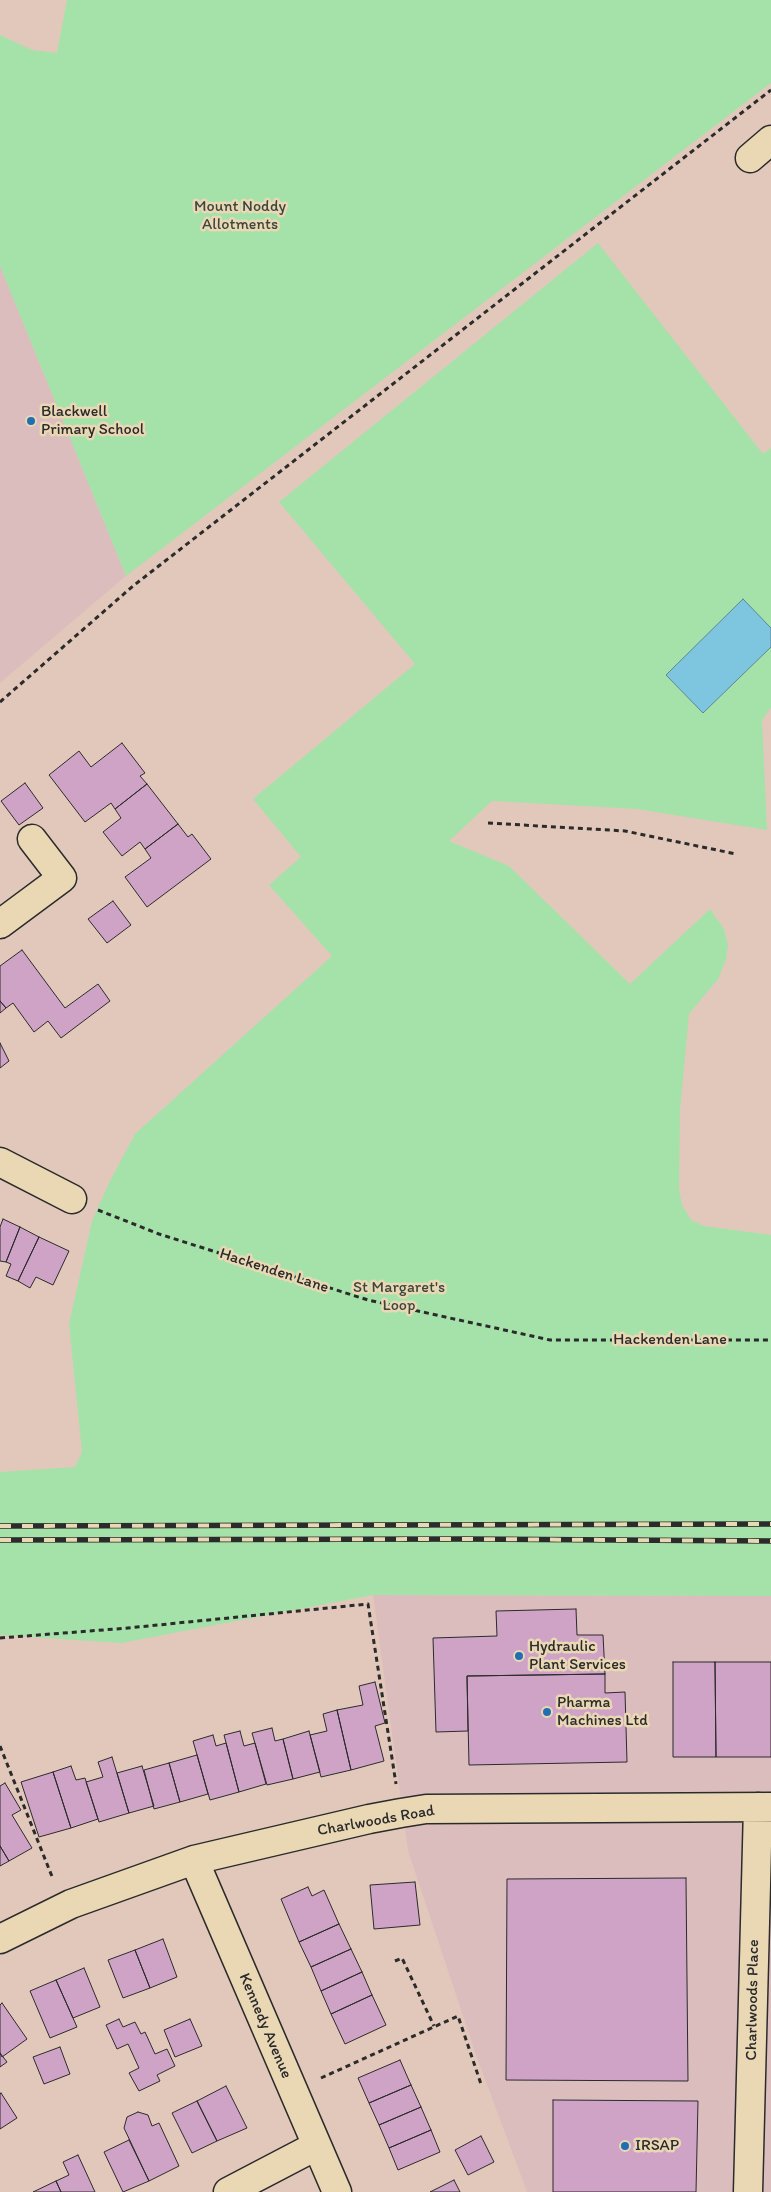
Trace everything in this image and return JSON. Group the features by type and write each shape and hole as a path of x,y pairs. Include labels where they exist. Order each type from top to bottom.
{"street":[{"path":"750,158 771,140"},
{"path":"0,924 62,878 32,839"},
{"path":"0,1162 72,1199"},
{"name":"Charlwoods Road","path":"0,1939 64,1907 194,1860 401,1813 426,1809 764,1808"},
{"name":"Charlwoods Place","path":"748,2192 764,1808"},
{"name":"Kennedy Avenue","path":"194,1860 337,2192"},
{"path":"228,2192 316,2146"}],"path":[{"path":"0,702 133,586 771,90"},
{"path":"488,824 625,831 736,854"},
{"name":"Hackenden Lane","path":"72,1199 159,1234 368,1300 550,1340 771,1340"},
{"path":"0,1638 128,1628 368,1604 401,1813"},
{"path":"0,1746 64,1907"},
{"path":"395,1960 402,1958 434,2026"},
{"path":"293,2090 458,2016 481,2084"}],"shaded area":[{"name":"Blackwell Primary School","path":"0,266 126,576 0,683"},
{"path":"373,1595 771,1596 771,2192 527,2192 477,2058 408,1851"}],"green space":[{"name":"Mount Noddy Allotments","path":"67,0 771,0 771,83 126,576 0,266 0,35 32,50 57,53"},
{"name":"St Margaret's Loop","path":"598,243 763,454 771,448 771,708 762,720 767,830 637,809 492,801 449,841 509,866 630,984 710,909 724,929 728,945 726,960 718,979 689,1014 680,1110 679,1189 682,1205 691,1220 704,1226 771,1235 771,1596 373,1595 121,1643 0,1635 0,1472 75,1467 82,1452 69,1324 92,1221 110,1181 135,1134 332,956 269,885 301,857 253,799 415,664 279,502"}],"water":[{"path":"743,599 771,628 771,647 703,713 666,675"}],"building":[{"path":"122,743 145,773 140,776 147,784 115,809 111,803 85,822 49,775 79,751 91,767"},
{"path":"25,783 43,808 19,825 1,801"},
{"path":"147,784 178,824 145,849 140,842 122,856 103,832 121,818 115,809"},
{"path":"178,824 188,837 192,834 211,859 147,907 125,877 151,858 145,849"},
{"path":"113,901 131,925 107,943 88,919"},
{"path":"22,950 65,1008 98,984 110,1001 61,1038 48,1021 34,1032 13,1003 6,1008 0,1001 0,966"},
{"path":"0,1001 6,1008 0,1013"},
{"path":"0,1043 9,1061 0,1068"},
{"path":"3,1219 20,1227 6,1262 0,1261 0,1227"},
{"path":"20,1227 39,1237 18,1281 6,1276 11,1264 6,1262"},
{"path":"39,1237 69,1251 53,1285 36,1277 30,1288 18,1281"},
{"name":"Hydraulic Plant Services","path":"576,1609 577,1635 603,1635 605,1674 467,1676 468,1731 436,1732 433,1638 497,1636 496,1611"},
{"path":"673,1662 715,1662 716,1757 673,1757"},
{"path":"715,1662 771,1662 771,1757 716,1757"},
{"name":"Pharma Machines Ltd","path":"605,1674 605,1693 625,1692 627,1762 469,1765 467,1676"},
{"path":"375,1682 385,1723 375,1726 384,1761 351,1770 337,1710 363,1705 359,1686"},
{"path":"337,1710 351,1770 321,1777 310,1735 327,1731 323,1714"},
{"path":"272,1728 275,1741 283,1739 293,1779 267,1785 252,1733"},
{"path":"240,1731 244,1746 255,1743 266,1784 239,1792 224,1735"},
{"path":"309,1731 320,1772 293,1779 283,1739"},
{"path":"213,1735 216,1746 226,1743 239,1792 210,1800 193,1741"},
{"path":"197,1755 208,1794 180,1802 169,1763"},
{"path":"112,1757 129,1813 99,1822 86,1782 103,1777 98,1762"},
{"path":"169,1763 180,1802 154,1809 144,1770"},
{"path":"71,1766 76,1780 85,1778 98,1819 71,1828 53,1772"},
{"path":"142,1766 154,1806 129,1813 117,1773"},
{"path":"53,1772 71,1828 39,1837 21,1782"},
{"path":"5,1783 21,1810 12,1815 32,1848 9,1861 0,1846 0,1786"},
{"path":"0,1846 9,1861 0,1866"},
{"path":"686,1878 688,2081 506,2080 507,1879"},
{"path":"415,1882 420,1925 374,1929 370,1885"},
{"path":"308,1887 312,1896 324,1890 339,1924 299,1942 281,1899"},
{"path":"339,1924 351,1949 311,1967 299,1942"},
{"path":"163,1939 177,1977 150,1988 135,1950"},
{"path":"351,1949 362,1972 321,1991 311,1967"},
{"path":"135,1950 150,1988 123,1998 108,1960"},
{"path":"84,1968 100,2007 73,2018 56,1980"},
{"path":"362,1972 372,1995 331,2014 321,1991"},
{"path":"56,1980 77,2027 50,2038 30,1991"},
{"path":"372,1995 386,2025 345,2044 331,2014"},
{"path":"2,2003 27,2039 2,2057 0,2053 0,2005"},
{"path":"119,2019 123,2027 135,2022 141,2034 145,2032 155,2054 167,2049 175,2066 157,2075 160,2081 139,2091 129,2073 139,2068 128,2044 117,2049 106,2025"},
{"path":"190,2019 202,2046 175,2057 164,2030"},
{"path":"60,2047 70,2074 44,2084 33,2057"},
{"path":"0,2053 7,2062 0,2067"},
{"path":"400,2060 411,2085 369,2103 358,2078"},
{"path":"411,2085 421,2107 379,2125 369,2103"},
{"path":"226,2086 247,2128 217,2141 197,2101"},
{"path":"0,2094 17,2118 0,2129"},
{"name":"IRSAP","path":"553,2100 698,2101 696,2192 553,2192"},
{"path":"197,2101 217,2141 192,2153 172,2113"},
{"path":"421,2107 431,2130 389,2148 379,2125"},
{"path":"138,2112 148,2115 152,2126 159,2123 179,2166 149,2181 124,2128 127,2117"},
{"path":"431,2130 440,2152 398,2170 389,2148"},
{"path":"481,2136 494,2162 468,2175 455,2150"},
{"path":"129,2140 149,2181 123,2192 104,2152"},
{"path":"78,2155 95,2192 61,2192 56,2181 69,2175 63,2162"},
{"path":"454,2180 460,2192 430,2192"},
{"path":"56,2181 61,2192 33,2192"}],"railway":[{"path":"0,1526 771,1524"},
{"path":"0,1540 464,1539 771,1541"}],"place":[{"name":"Blackwell Primary School","path":"31,421"},
{"name":"Hydraulic Plant Services","path":"519,1656"},
{"name":"Pharma Machines Ltd","path":"547,1712"},
{"name":"IRSAP","path":"625,2146"}]}
